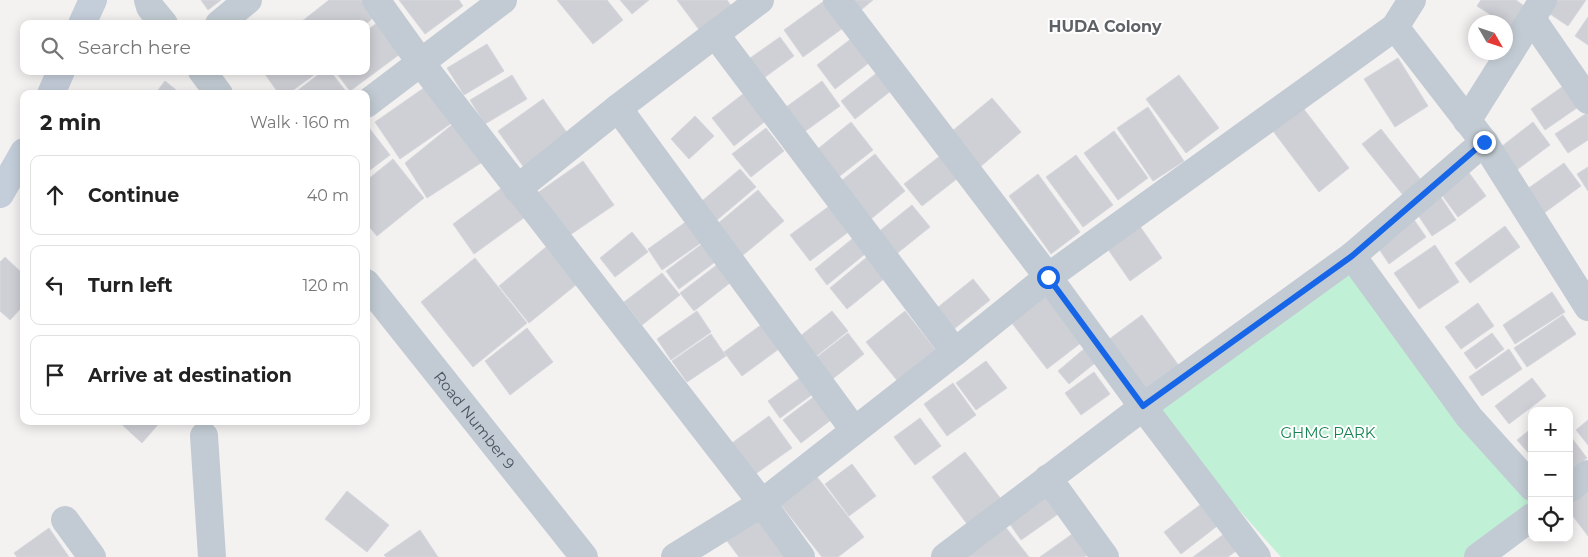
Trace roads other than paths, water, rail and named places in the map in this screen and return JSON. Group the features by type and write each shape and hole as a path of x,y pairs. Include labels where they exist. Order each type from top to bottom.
{"main road":[{"path":"84,20 93,0"},
{"path":"53,90 59,75"},
{"path":"0,194 20,159"}],"street":[{"path":"148,0 150,7 161,20"},
{"path":"224,20 248,0"},
{"path":"376,0 421,63 762,503 801,557"},
{"path":"370,101 503,0"},
{"path":"517,188 760,0"},
{"path":"837,0 1048,277 1257,557"},
{"path":"675,557 762,503 1048,277 1395,27 1412,0"},
{"path":"1466,121 1538,9 1588,100"},
{"path":"1395,27 1484,142 1588,307"},
{"path":"714,34 955,352"},
{"path":"205,75 216,90"},
{"path":"618,108 854,430"},
{"path":"946,557 1143,406 1352,256 1484,142"},
{"path":"1352,256 1469,418 1528,483"},
{"name":"Road Number 9","path":"370,288 584,557"},
{"path":"204,436 212,557"},
{"path":"1573,486 1588,474"},
{"path":"1048,478 1105,557"},
{"path":"64,520 92,557"},
{"path":"1478,557 1528,520"}],"district":[{"name":"HUDA Colony","path":"1105,26"}],"park label":[{"name":"GHMC PARK","path":"1328,432"}]}
